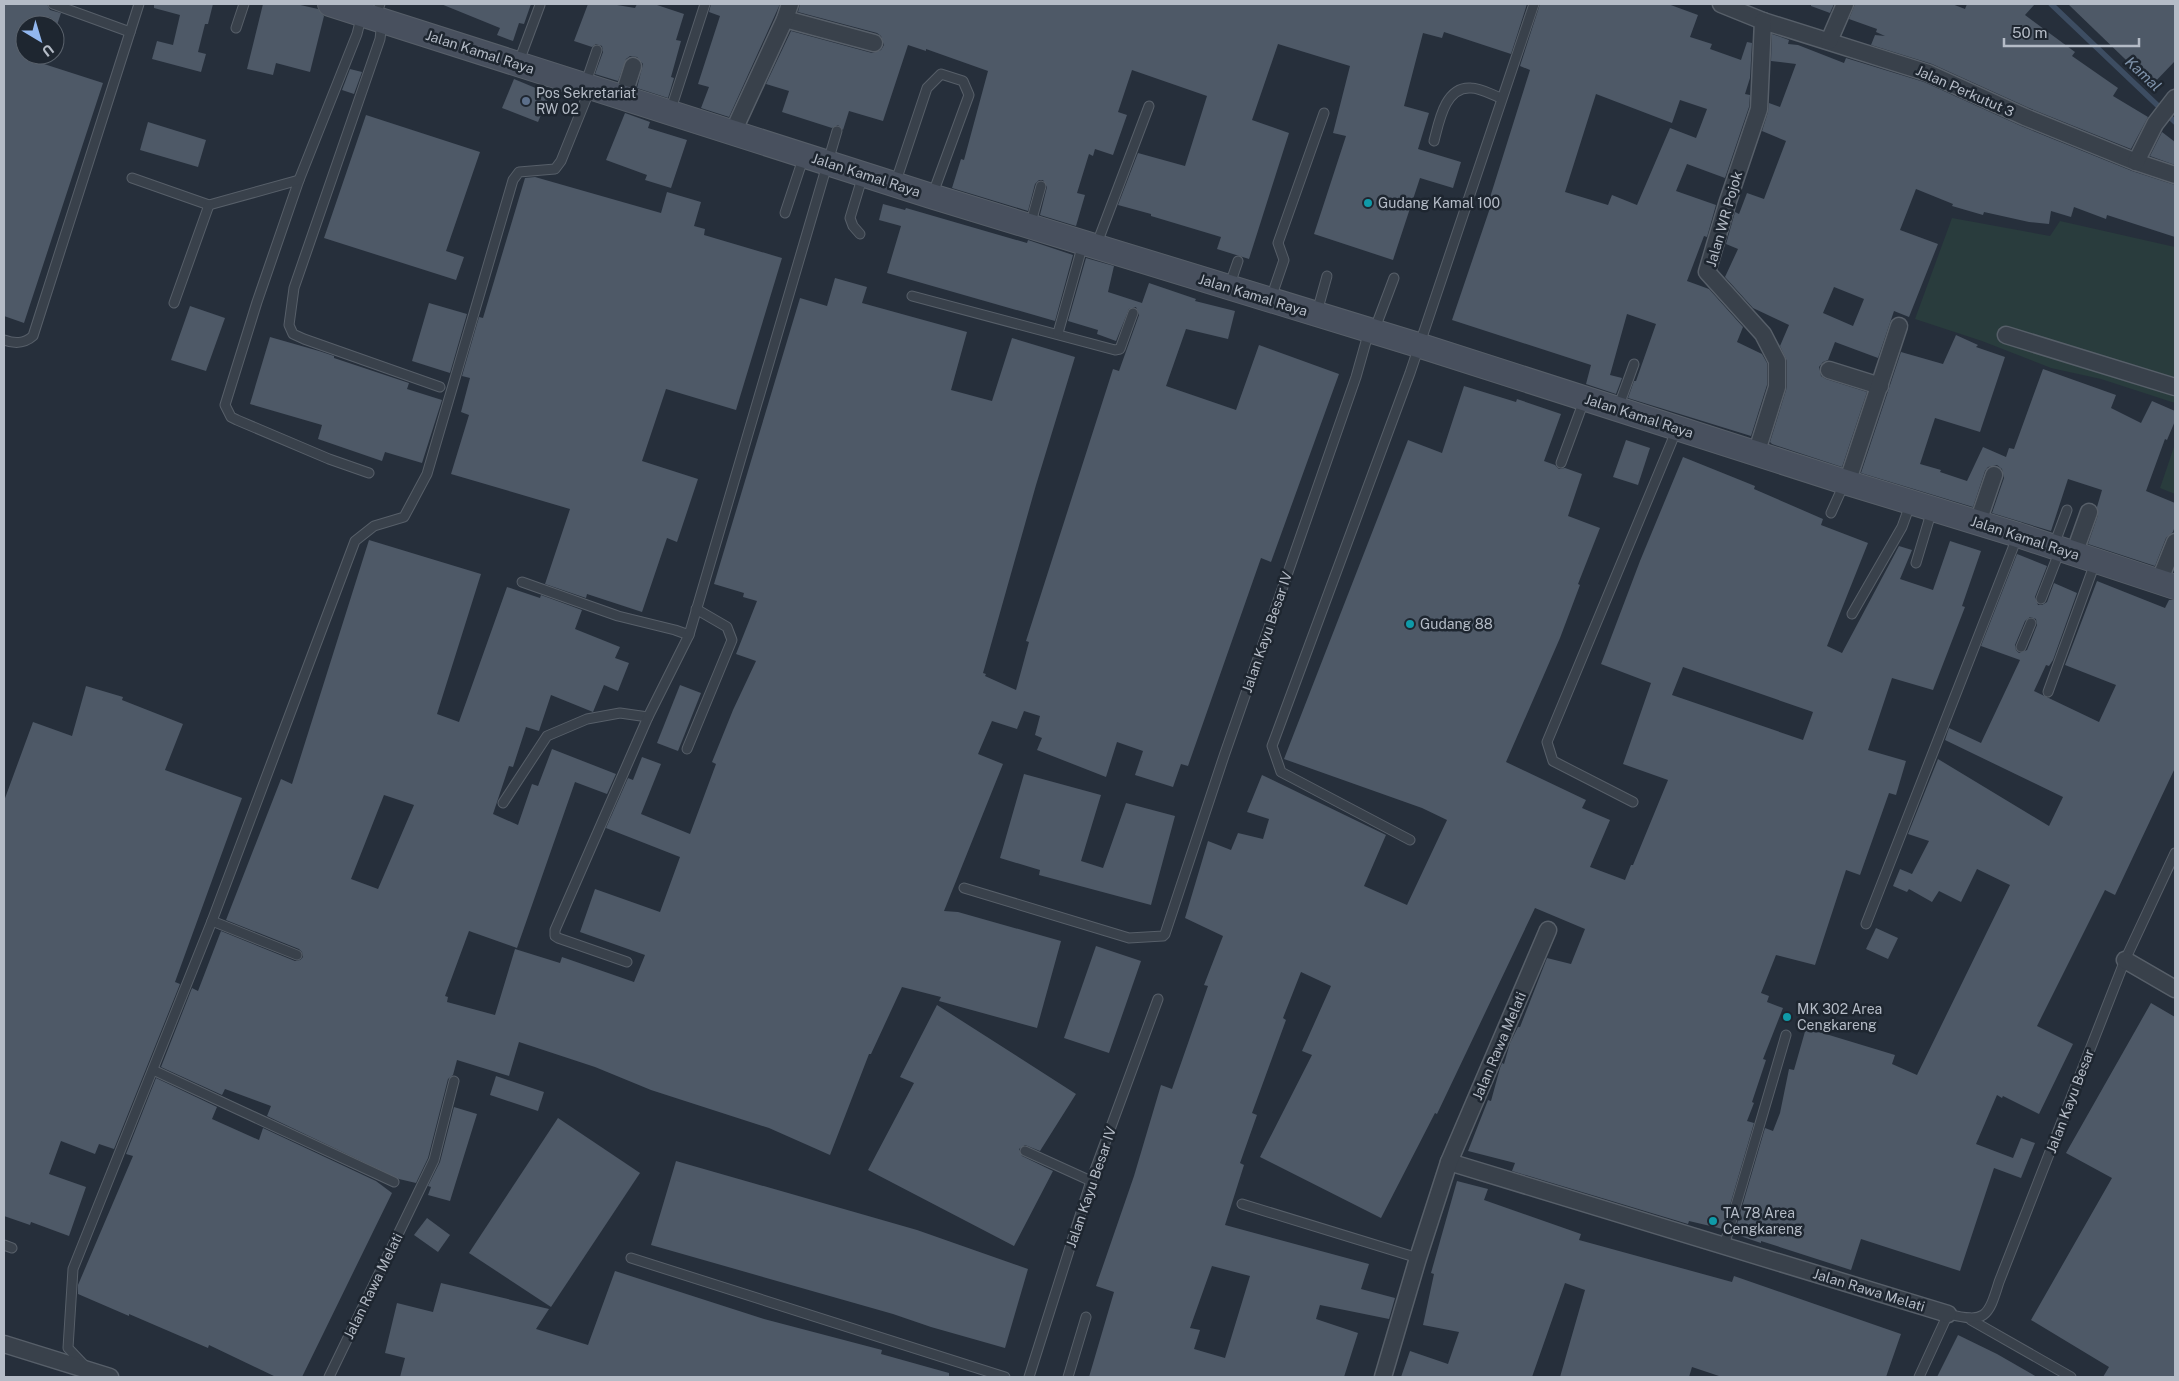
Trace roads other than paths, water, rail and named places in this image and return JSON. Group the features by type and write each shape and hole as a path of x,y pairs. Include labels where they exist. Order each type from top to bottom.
{"main road":[{"name":"Jalan Kamal Raya","path":"330,4 375,14 518,64 894,184 1418,345 1846,483 1978,522 2167,584"}],"street":[{"name":"Jalan Perkutut 3","path":"1721,4 1763,21 1928,73 2025,117 2136,162 2175,175"},
{"path":"1829,41 1845,4"},
{"path":"733,132 787,11 874,43"},
{"name":"Jalan WR Pojok","path":"1756,454 1777,387 1777,360 1763,334 1708,272 1728,201 1759,109 1763,21"},
{"path":"623,97 632,66"},
{"path":"2136,162 2156,124 2174,99"},
{"path":"1846,483 1899,326"},
{"path":"2006,335 2175,387"},
{"path":"1829,370 1880,386"},
{"path":"1978,522 1994,475"},
{"path":"2063,550 2088,512"},
{"path":"2167,584 2175,542"},
{"name":"Jalan Rawa Melati","path":"1383,1377 1449,1162 1548,930"},
{"path":"2125,960 2175,989"},
{"name":"Jalan Rawa Melati","path":"1449,1162 1948,1314"},
{"path":"4,1344 89,1374 110,1377"}],"lane":[{"path":"53,4 130,32"},
{"path":"4,340 13,343 27,341 32,336 139,4"},
{"path":"236,28 244,4"},
{"path":"670,112 705,4"},
{"path":"1410,840 1281,772 1272,746 1418,345 1534,4"},
{"path":"518,64 540,5"},
{"path":"369,473 329,459 236,420 231,417 225,405 257,302 299,180 357,34 375,14"},
{"path":"375,14 380,39 294,288 289,325 293,334 304,339 440,387"},
{"path":"89,1374 68,1348 73,1269 212,921 355,542 374,526 404,517 427,474 513,180 519,172 555,169 561,161 588,86 597,50"},
{"path":"894,184 927,88 941,74 963,81 969,95 932,196"},
{"path":"1434,142 1440,118 1450,97 1461,89 1472,88 1501,98"},
{"path":"1058,334 1089,244 1149,106"},
{"path":"1270,301 1284,260 1278,243 1324,113"},
{"path":"627,962 558,938 555,936 555,930 648,717 689,635 826,162 837,131"},
{"path":"785,213 804,155"},
{"path":"860,234 853,226 850,218 863,174"},
{"path":"132,178 209,205 299,180"},
{"path":"1030,226 1041,186"},
{"path":"174,303 209,205"},
{"path":"1229,288 1238,261"},
{"path":"1316,315 1327,276"},
{"name":"Jalan Kayu Besar IV","path":"964,888 1129,938 1163,936 1165,934 1224,756 1372,331 1394,278"},
{"path":"912,296 1058,334 1107,350 1120,349 1133,313"},
{"path":"1617,409 1634,364"},
{"path":"1561,463 1585,398"},
{"path":"1633,802 1553,761 1547,742 1677,428"},
{"path":"1831,513 1846,483"},
{"path":"1916,563 1922,506"},
{"path":"1852,614 1902,527 1922,506"},
{"path":"2041,599 2063,550 2066,510"},
{"path":"1866,924 2018,535"},
{"path":"2048,692 2096,561"},
{"path":"522,582 618,616 689,635"},
{"path":"687,749 732,640 727,627 696,608"},
{"path":"2021,647 2031,623"},
{"path":"503,803 547,736 587,719 620,713 648,717"},
{"name":"Jalan Kayu Besar","path":"1971,1320 1981,1316 1992,1306 1999,1282 2125,960 2175,853"},
{"path":"212,921 297,954"},
{"name":"Jalan Kayu Besar IV","path":"1030,1377 1091,1181 1158,999"},
{"path":"1724,1246 1786,1035"},
{"path":"153,1070 394,1182"},
{"name":"Jalan Rawa Melati","path":"329,1377 434,1160 454,1081"},
{"path":"1025,1151 1091,1181"},
{"path":"1242,1204 1418,1258"},
{"path":"631,1258 1005,1377"},
{"path":"1919,1377 1948,1314 1971,1320 2071,1377"},
{"path":"1068,1377 1086,1317"}],"waterway":[{"name":"Kamal","path":"2051,4 2175,122"}],"place":[{"name":"Pos Sekretariat RW 02","path":"526,101"},
{"name":"Gudang Kamal 100","path":"1368,203"},
{"name":"Gudang 88","path":"1410,624"},
{"name":"MK 302 Area Cengkareng","path":"1787,1017"},
{"name":"TA 78 Area Cengkareng","path":"1713,1221"}]}
